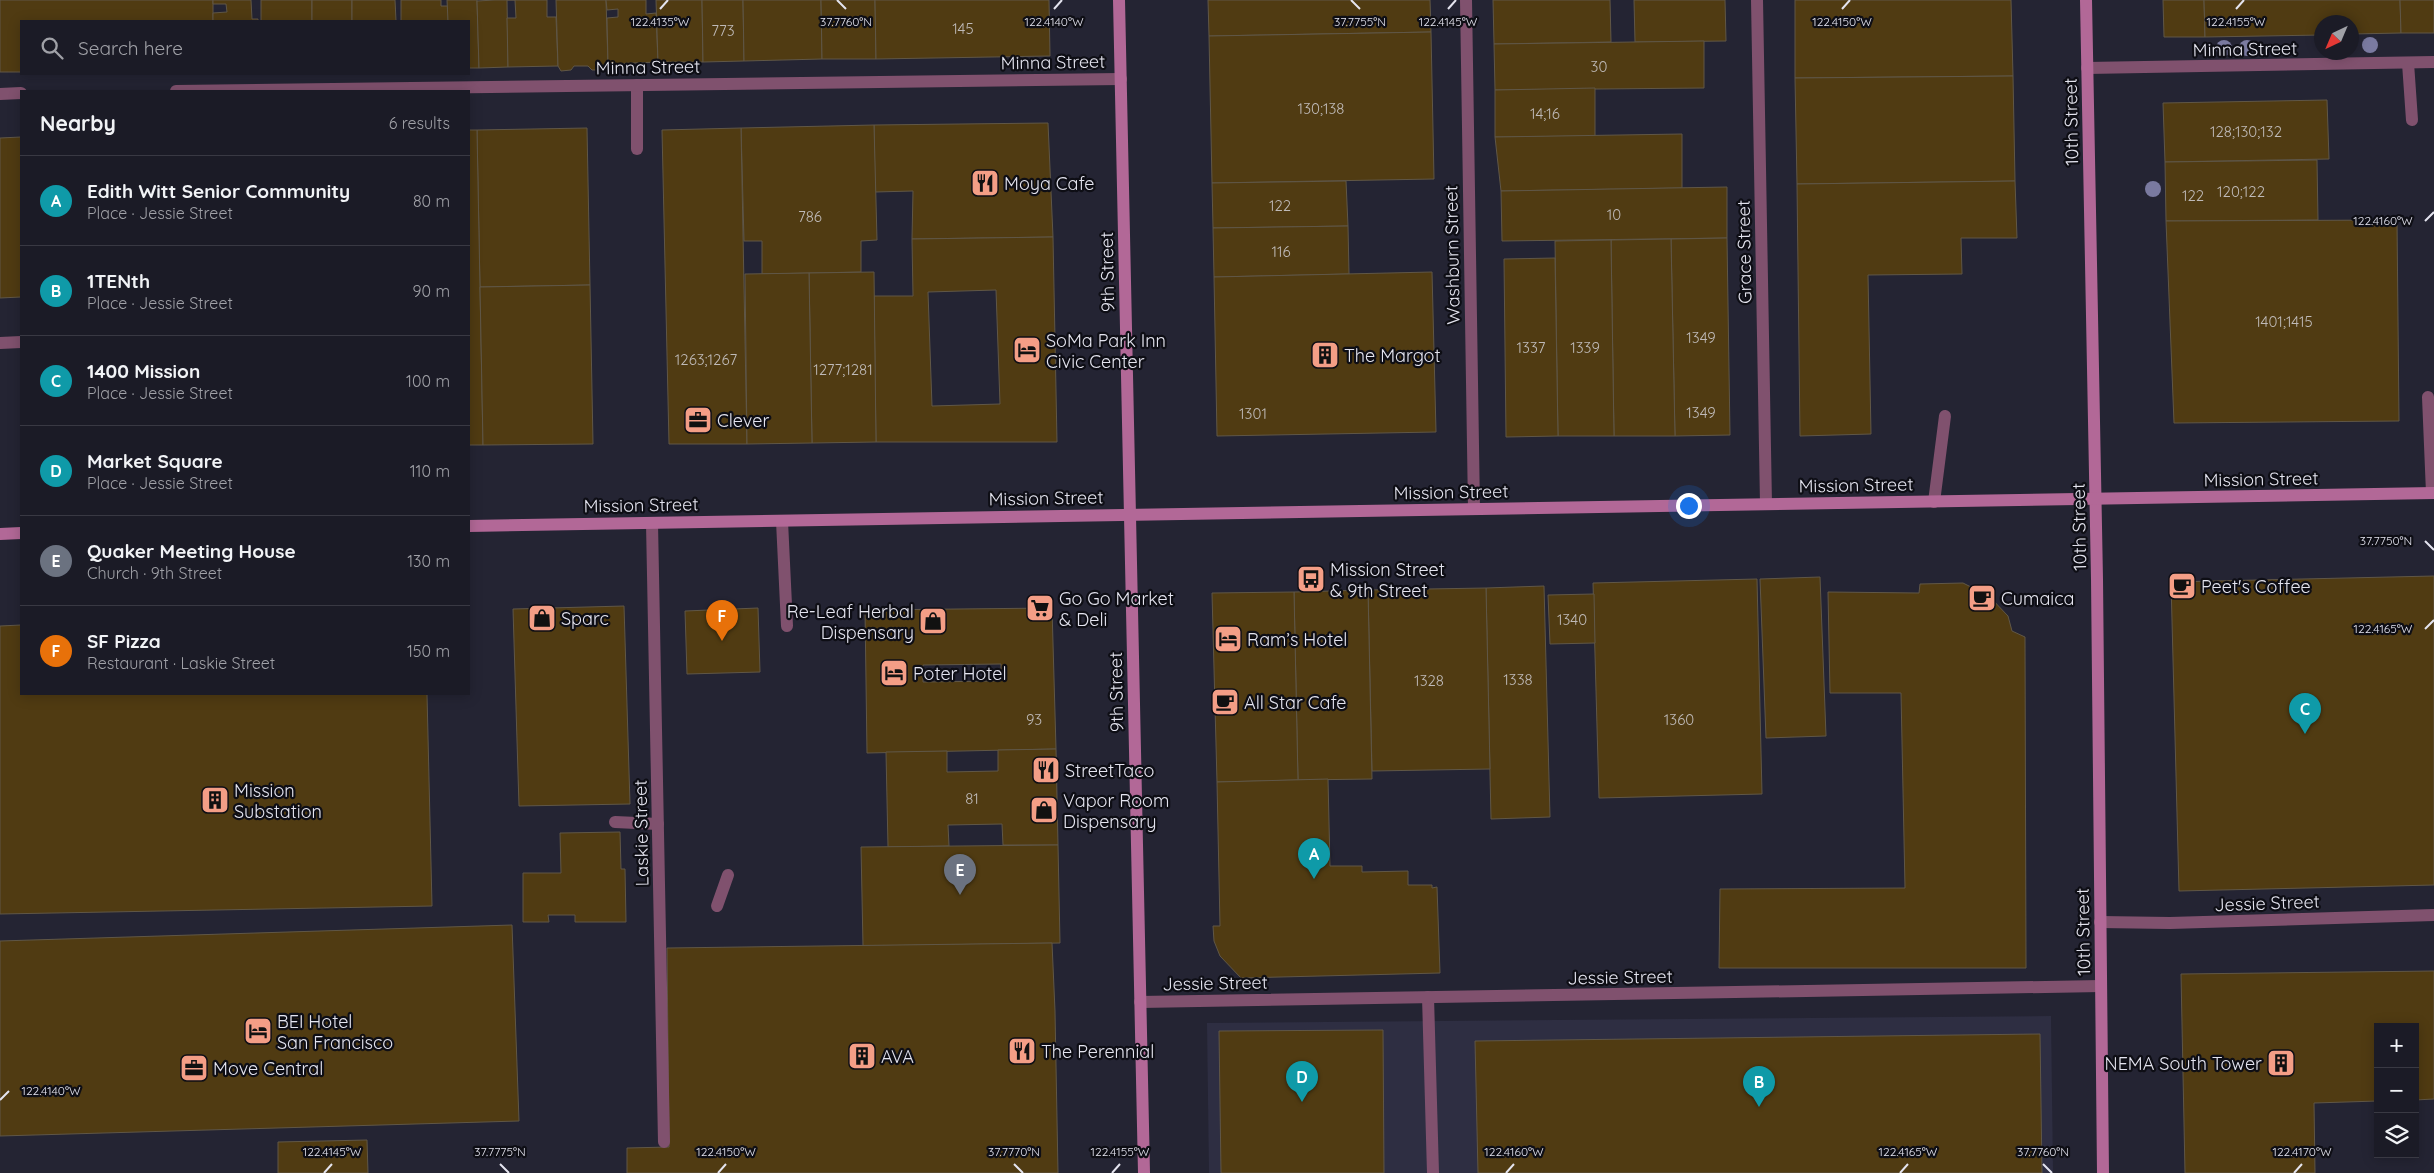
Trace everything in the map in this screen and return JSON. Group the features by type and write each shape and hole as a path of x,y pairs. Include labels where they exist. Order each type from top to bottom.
{"main road":[{"name":"9th Street","path":"1119,0 1144,1173"},
{"name":"10th Street","path":"2086,0 2096,499 2103,1173"},
{"name":"Mission Street","path":"470,526 2433,493"},
{"path":"0,534 20,533"}],"street":[{"name":"Washburn Street","path":"1466,0 1474,509"},
{"name":"Grace Street","path":"1757,0 1766,504"},
{"path":"2408,62 2412,120"},
{"name":"Minna Street","path":"2087,68 2434,62"},
{"name":"Minna Street","path":"253,90 1121,79"},
{"path":"637,85 637,149"},
{"path":"0,94 20,93"},
{"path":"0,342 20,342"},
{"path":"2428,397 2433,493"},
{"path":"1934,502 1945,416"},
{"path":"782,521 787,626"},
{"name":"Laskie Street","path":"652,523 664,1142"},
{"path":"616,822 658,824"},
{"path":"716,906 728,875"},
{"name":"Jessie Street","path":"2100,922 2170,923 2434,915"},
{"name":"Jessie Street","path":"1140,1002 2101,986"},
{"path":"1428,997 1433,1173"}],"shaded area":[{"path":"2051,1016 2053,1173 1209,1173 1207,1023"}],"building":[{"path":"0,0 213,0 213,20 20,20 20,72 0,72"},
{"path":"213,0 251,0 252,19 258,20 213,20 213,13 227,12 226,4 213,4"},
{"path":"261,0 312,0 312,20 261,20"},
{"path":"312,0 352,0 352,20 312,20"},
{"path":"352,0 395,0 396,20 352,20"},
{"path":"401,0 441,0 441,6 448,6 448,20 401,20"},
{"path":"447,0 477,0 479,68 470,68 470,20 448,20"},
{"path":"507,0 508,67 479,68 477,1"},
{"path":"515,0 547,0 547,17 556,17 558,66 508,67 507,18 516,18"},
{"path":"556,0 606,0 608,64 602,70 592,70 588,66 574,66 571,70 561,71 558,66"},
{"path":"606,0 646,0 646,14 656,13 658,62 608,64 607,18 618,17 618,9 607,10"},
{"path":"656,0 702,0 703,62 658,62"},
{"path":"702,0 743,0 744,61 703,62"},
{"path":"743,0 821,0 822,59 744,61"},
{"path":"821,0 875,0 876,59 822,59"},
{"path":"875,0 1049,0 1050,56 876,59"},
{"path":"1208,0 1430,0 1431,32 1209,36"},
{"path":"1493,0 1610,0 1611,42 1494,44"},
{"path":"1634,0 1725,0 1726,41 1635,42"},
{"path":"1795,0 2011,0 2013,76 1795,78"},
{"path":"2163,0 2204,0 2205,37 2164,37"},
{"path":"2204,0 2400,0 2401,33 2359,34 2359,15 2314,15 2314,35 2205,37"},
{"path":"2400,0 2434,0 2434,33 2401,33"},
{"path":"1431,32 1434,179 1212,183 1209,36"},
{"path":"1704,41 1704,88 1495,90 1494,44"},
{"path":"2013,76 2015,181 1797,184 1795,78"},
{"path":"1595,88 1595,136 1495,137 1495,90"},
{"path":"2327,100 2329,159 2165,162 2163,103"},
{"path":"1048,123 1053,237 912,239 913,191 875,192 874,125"},
{"path":"874,125 877,240 861,241 861,272 762,274 762,241 744,241 741,128"},
{"path":"587,128 590,285 480,287 477,130"},
{"path":"741,128 747,444 669,444 662,130"},
{"path":"470,130 477,130 483,445 470,445"},
{"path":"1682,134 1682,188 1501,191 1495,137"},
{"path":"20,137 20,297 0,298 0,138"},
{"path":"2317,160 2318,220 2166,221 2165,162"},
{"path":"1346,181 1348,226 1213,228 1212,183"},
{"path":"2015,181 2017,238 1961,238 1962,274 1868,275 1871,434 1800,436 1797,184"},
{"path":"1727,187 1727,238 1502,241 1501,191"},
{"path":"2397,220 2399,421 2174,423 2166,221"},
{"path":"1348,226 1349,274 1214,277 1213,228"},
{"name":"SoMa Park Inn Civic Center","path":"1053,237 1057,442 876,442 874,296 913,296 912,239","holes":["996,290 1000,404 932,406 928,292"]},
{"path":"1727,238 1730,435 1675,436 1671,239"},
{"path":"1671,239 1675,436 1614,436 1611,240"},
{"path":"1611,240 1614,436 1558,436 1555,241"},
{"path":"1555,258 1558,436 1506,437 1504,259"},
{"path":"874,272 876,442 812,443 809,273"},
{"name":"The Margot","path":"1432,272 1436,432 1217,436 1214,277"},
{"path":"809,273 812,443 747,444 745,274"},
{"path":"590,285 593,444 483,445 480,287"},
{"path":"2434,576 2434,885 2179,891 2171,582"},
{"path":"1820,577 1826,736 1766,738 1760,579"},
{"path":"1757,579 1762,794 1599,798 1593,583"},
{"path":"1963,583 1989,596 2008,616 2012,631 2025,637 2026,968 1719,968 1720,889 1905,888 1901,693 1830,693 1828,592 1919,593 1920,584"},
{"path":"1544,586 1550,817 1491,819 1486,588"},
{"path":"1486,588 1490,769 1372,771 1368,590"},
{"path":"1368,590 1372,779 1298,780 1294,592"},
{"path":"1294,592 1298,780 1217,782 1212,593"},
{"path":"1594,594 1595,643 1550,644 1548,595"},
{"path":"624,606 630,804 519,806 513,609"},
{"path":"758,608 760,672 687,674 685,611"},
{"name":"Poter Hotel","path":"1052,608 1056,749 867,753 865,610","holes":["1001,664 1001,681 923,682 923,665"]},
{"name":"Mission Substation","path":"20,625 20,695 427,695 432,906 0,914 0,626"},
{"path":"1056,749 1058,845 1003,845 1002,824 948,825 949,846 888,847 886,752 947,751 947,772 998,771 998,750"},
{"path":"1328,779 1330,866 1362,866 1362,872 1408,871 1408,885 1432,885 1432,888 1437,887 1440,973 1241,978 1220,956 1214,941 1213,926 1220,926 1217,782"},
{"path":"620,832 621,869 625,869 626,922 575,922 575,915 548,915 549,922 523,922 523,873 561,873 560,833"},
{"path":"1058,845 1060,943 863,946 861,847"},
{"name":"BEI Hotel San Francisco","path":"512,925 519,1121 0,1136 0,941"},
{"name":"AVA","path":"1052,943 1058,1173 627,1173 627,1148 669,1147 667,948"},
{"name":"NEMA South Tower","path":"2434,971 2434,1099 2419,1100 2419,1023 2374,1023 2374,1101 2314,1103 2315,1173 2185,1173 2181,974"},
{"path":"1383,1030 1384,1173 1221,1173 1219,1031"},
{"path":"2040,1034 2042,1173 1478,1173 1475,1041"},
{"path":"367,1140 368,1173 278,1173 278,1142"}],"place":[{"name":"Moya Cafe","path":"985,183"},
{"name":"SoMa Park Inn Civic Center","path":"1027,350"},
{"name":"The Margot","path":"1325,355"},
{"name":"Clever","path":"698,420"},
{"name":"Mission Street & 9th Street","path":"1311,579"},
{"name":"Peet's Coffee","path":"2182,586"},
{"name":"Cumaica","path":"1982,598"},
{"name":"Go Go Market & Deli","path":"1040,608"},
{"name":"Sparc","path":"542,618"},
{"name":"Re-Leaf Herbal Dispensary","path":"933,621"},
{"name":"Ram’s Hotel","path":"1228,639"},
{"name":"SF Pizza","path":"722,641"},
{"name":"Poter Hotel","path":"894,673"},
{"name":"All Star Cafe","path":"1225,702"},
{"name":"1400 Mission","path":"2305,734"},
{"name":"StreetTaco","path":"1046,770"},
{"name":"Mission Substation","path":"215,800"},
{"name":"Vapor Room Dispensary","path":"1044,810"},
{"name":"Edith Witt Senior Community","path":"1314,879"},
{"name":"Quaker Meeting House","path":"960,895"},
{"name":"BEI Hotel San Francisco","path":"258,1031"},
{"name":"The Perennial","path":"1022,1051"},
{"name":"AVA","path":"862,1056"},
{"name":"NEMA South Tower","path":"2281,1063"},
{"name":"Move Central","path":"194,1068"},
{"name":"Market Square","path":"1302,1102"},
{"name":"1TENth","path":"1759,1107"}]}
